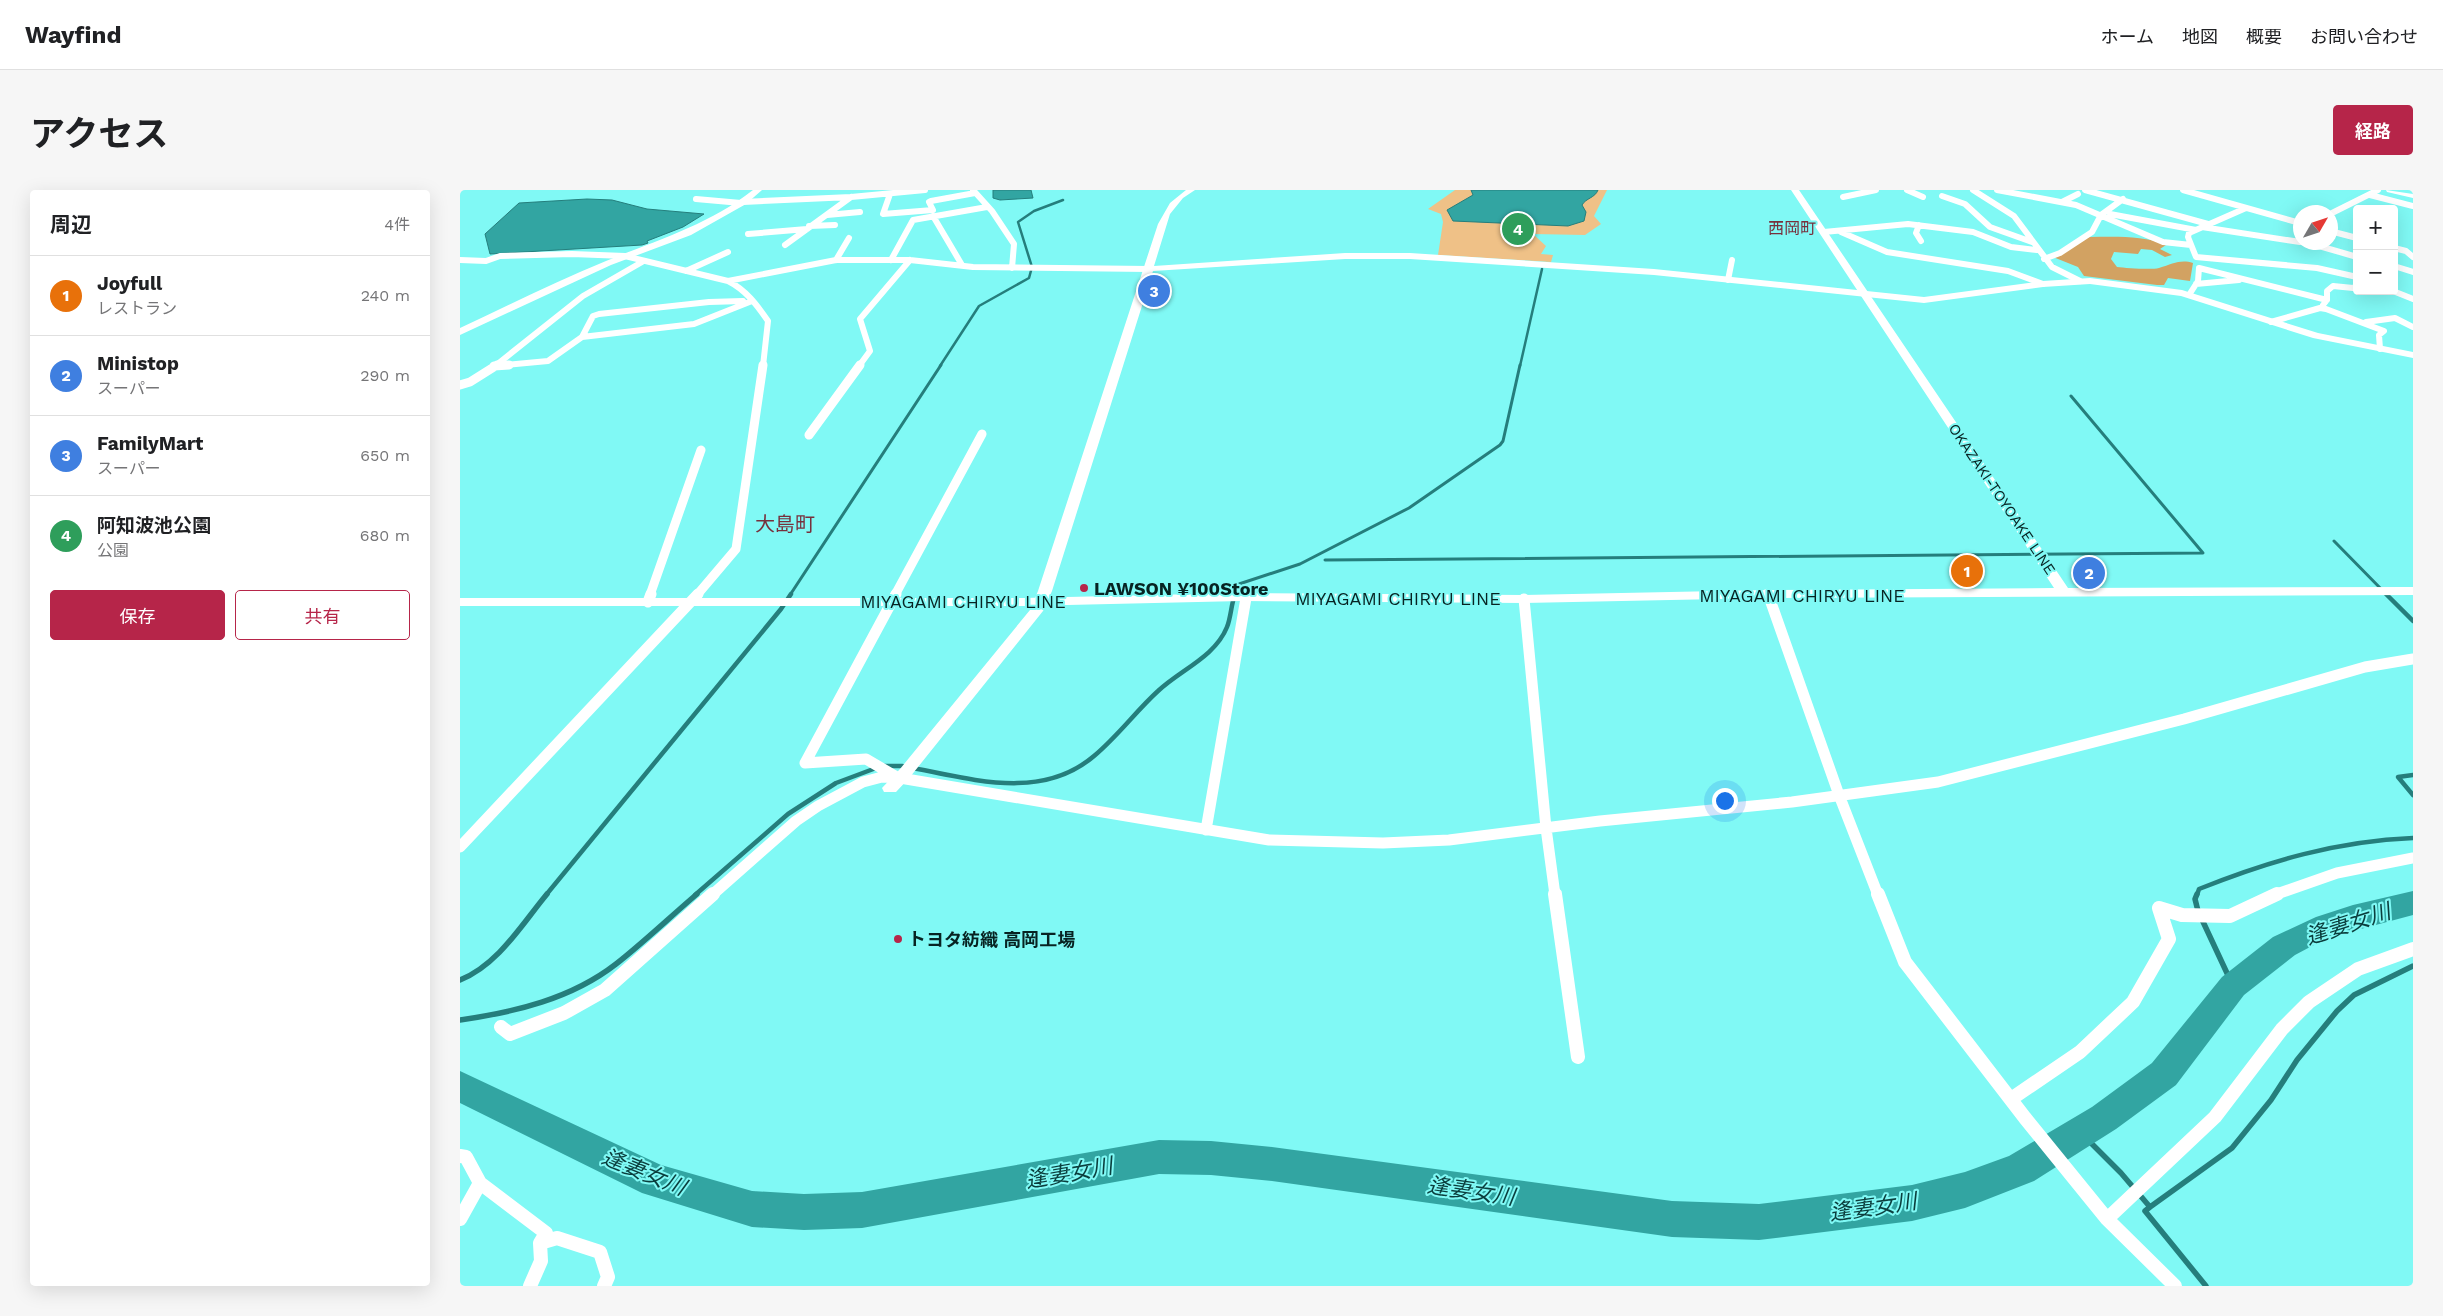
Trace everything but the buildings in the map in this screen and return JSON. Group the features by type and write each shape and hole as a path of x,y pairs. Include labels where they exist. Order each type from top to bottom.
{"main road":[{"name":"OKAZAKI-TOYOAKE LINE","path":"1795,190 2065,594 2413,592"},
{"name":"MIYAGAMI CHIRYU LINE","path":"460,602 1041,601 1246,598 1524,599 1768,594 2065,594"}],"street":[{"path":"460,332 625,256 688,233 742,202 758,190"},
{"path":"696,199 742,202 871,196 926,190"},
{"path":"899,775 1036,611 1041,601 1168,210 1173,201 1191,190"},
{"path":"1843,197 1876,190"},
{"path":"1907,190 1923,197"},
{"path":"1973,190 1998,204 2014,216 2037,250 2052,267 2080,281"},
{"path":"1997,190 2062,202 2102,214 2196,257 2317,268 2351,275"},
{"path":"2085,190 2123,199 2202,227"},
{"path":"2187,190 2293,221"},
{"path":"2338,210 2378,190"},
{"path":"2390,190 2413,196"},
{"path":"890,194 887,208 883,214 932,210 929,202 931,200 974,191 1014,244 1012,268"},
{"path":"2062,202 2078,194"},
{"path":"2370,195 2413,206"},
{"path":"839,205 868,203 871,196"},
{"path":"1942,196 1965,204 1990,227 2032,242"},
{"path":"785,245 851,197"},
{"path":"2044,259 2060,253 2092,232 2102,214 2123,199"},
{"path":"891,260 910,222 987,207"},
{"path":"2189,295 2196,284 2200,268 2188,237 2189,233 2246,208"},
{"path":"825,215 860,212"},
{"path":"2102,214 2293,241"},
{"path":"2205,215 2218,220"},
{"path":"933,216 962,265"},
{"path":"1824,232 1841,232 1902,224 1919,225 1973,232 2016,248 2037,250"},
{"path":"748,234 836,225"},
{"path":"1919,225 1916,233 1921,241"},
{"path":"1841,232 1887,252 2008,271 2043,284"},
{"path":"2281,238 2293,232"},
{"path":"2338,233 2353,237"},
{"path":"836,260 849,238"},
{"path":"2163,242 2191,245"},
{"path":"2398,245 2413,257"},
{"path":"2398,249 2406,252"},
{"path":"2330,251 2353,256"},
{"path":"2330,251 2335,258"},
{"path":"460,260 486,261 500,256 572,254 625,256 642,262 728,281 738,286 768,320 736,549 690,602 460,847"},
{"path":"686,271 729,255 698,273"},
{"path":"728,281 836,260 910,260 1012,268 1149,269 1326,257 1383,256 1654,272 1924,300 2080,281 2151,288 2189,295 2316,336 2413,355"},
{"path":"809,435 870,351 860,319 910,260"},
{"path":"1728,280 1732,260"},
{"path":"460,385 468,384 494,366 583,296 642,262"},
{"path":"2341,265 2351,275"},
{"path":"2398,267 2413,272"},
{"path":"2200,268 2327,300"},
{"path":"2196,284 2254,278"},
{"path":"2272,322 2320,308 2327,300 2327,292 2333,286 2353,288"},
{"path":"2398,292 2413,289"},
{"path":"2398,293 2413,299"},
{"path":"494,366 548,361 582,337 594,316 599,314 709,302 752,301"},
{"path":"582,337 694,324 752,301"},
{"path":"2320,308 2384,331 2379,335 2380,349"},
{"path":"2362,323 2396,318 2413,327"},
{"path":"899,775 876,762 866,759 804,763 982,434"},
{"path":"648,602 701,450"},
{"path":"1768,594 1839,794 1906,962 2025,1118 2107,1219 2175,1286"},
{"path":"1206,830 1246,598"},
{"path":"1524,599 1546,828 1578,1057"},
{"path":"501,1027 510,1034 564,1013 605,990 796,821 863,782 882,777 899,775 1270,840 1383,843 1449,840 1938,782 2184,719 2365,667 2413,659"},
{"path":"2011,1100 2080,1052 2133,1002 2169,939 2159,908 2182,915 2219,918 2230,916 2282,891 2337,873 2413,858"},
{"path":"2107,1219 2216,1116 2283,1028 2306,1004 2341,978 2373,962 2413,949"},
{"path":"460,1156 466,1157 480,1182 546,1233 540,1243 541,1261 530,1286"},
{"path":"460,1219 480,1182"},
{"path":"540,1243 557,1238 600,1252 608,1277 604,1286"}],"shaded area":[{"path":"1455,190 1607,190 1594,216 1601,224 1585,235 1533,234 1546,246 1541,254 1553,255 1551,262 1438,255 1443,222 1441,214 1428,209"},
{"path":"2089,237 2138,238 2166,245 2160,249 2172,255 2165,257 2152,250 2141,249 2138,254 2114,252 2111,259 2117,267 2138,269 2159,268 2180,262 2193,263 2190,281 2168,278 2164,285 2157,285 2084,276 2078,267 2053,257"}],"water":[{"path":"993,190 1031,190 1033,198 1000,200 993,198"},
{"path":"1471,190 1598,190 1595,195 1582,205 1586,212 1584,221 1568,226 1453,221 1447,210 1473,195"},
{"path":"587,199 612,200 647,209 704,214 683,227 647,241 648,243 642,245 490,254 485,234 519,203"}],"waterway":[{"path":"940,366 979,306 1029,278 1032,267 1018,222 1034,211 1063,200"},
{"path":"1520,366 1542,269"},
{"path":"790,595 941,365"},
{"path":"1234,595 1239,584 1300,564 1409,508 1500,445 1503,441 1520,365"},
{"path":"1325,560 2203,553 2071,396"},
{"path":"2334,541 2387,595"},
{"path":"546,895 781,609 791,594"},
{"path":"884,766 902,766 1001,783 1026,783 1050,779 1073,770 1103,748 1167,683 1214,647 1227,627 1235,594"},
{"path":"2387,595 2413,621"},
{"path":"695,895 788,814 836,783 876,768"},
{"path":"2413,775 2398,777 2413,795"},
{"path":"2197,895 2199,889 2277,861 2357,843 2413,838"},
{"path":"460,980 474,973 498,954 547,894"},
{"path":"460,1020 501,1013 542,1002 561,995 599,976 637,947 697,894"},
{"path":"2197,894 2195,899 2198,911 2233,986"},
{"name":"逢妻女川","path":"460,1086 655,1181 752,1209 804,1212 862,1210 1159,1157 1211,1158 1272,1164 1672,1219 1759,1222 1912,1203 1965,1190 2021,1169 2104,1118 2164,1074 2233,986 2284,946 2316,929 2353,917 2413,903"},
{"path":"2150,1207 2232,1148 2271,1100 2297,1060 2337,1011 2354,995 2413,966"},
{"path":"2081,1133 2121,1173 2150,1207"},
{"path":"2150,1207 2145,1211 2206,1286"}],"place":[{"name":"阿知波池公園","path":"1518,229"},
{"name":"FamilyMart","path":"1154,291"},
{"name":"Joyfull","path":"1967,571"},
{"name":"Ministop","path":"2089,573"},
{"name":"LAWSON ¥100Store","path":"1084,588"},
{"name":"トヨタ紡織 高岡工場","path":"898,939"}],"district":[{"name":"西岡町","path":"1792,228"},
{"name":"大島町","path":"785,524"}]}
